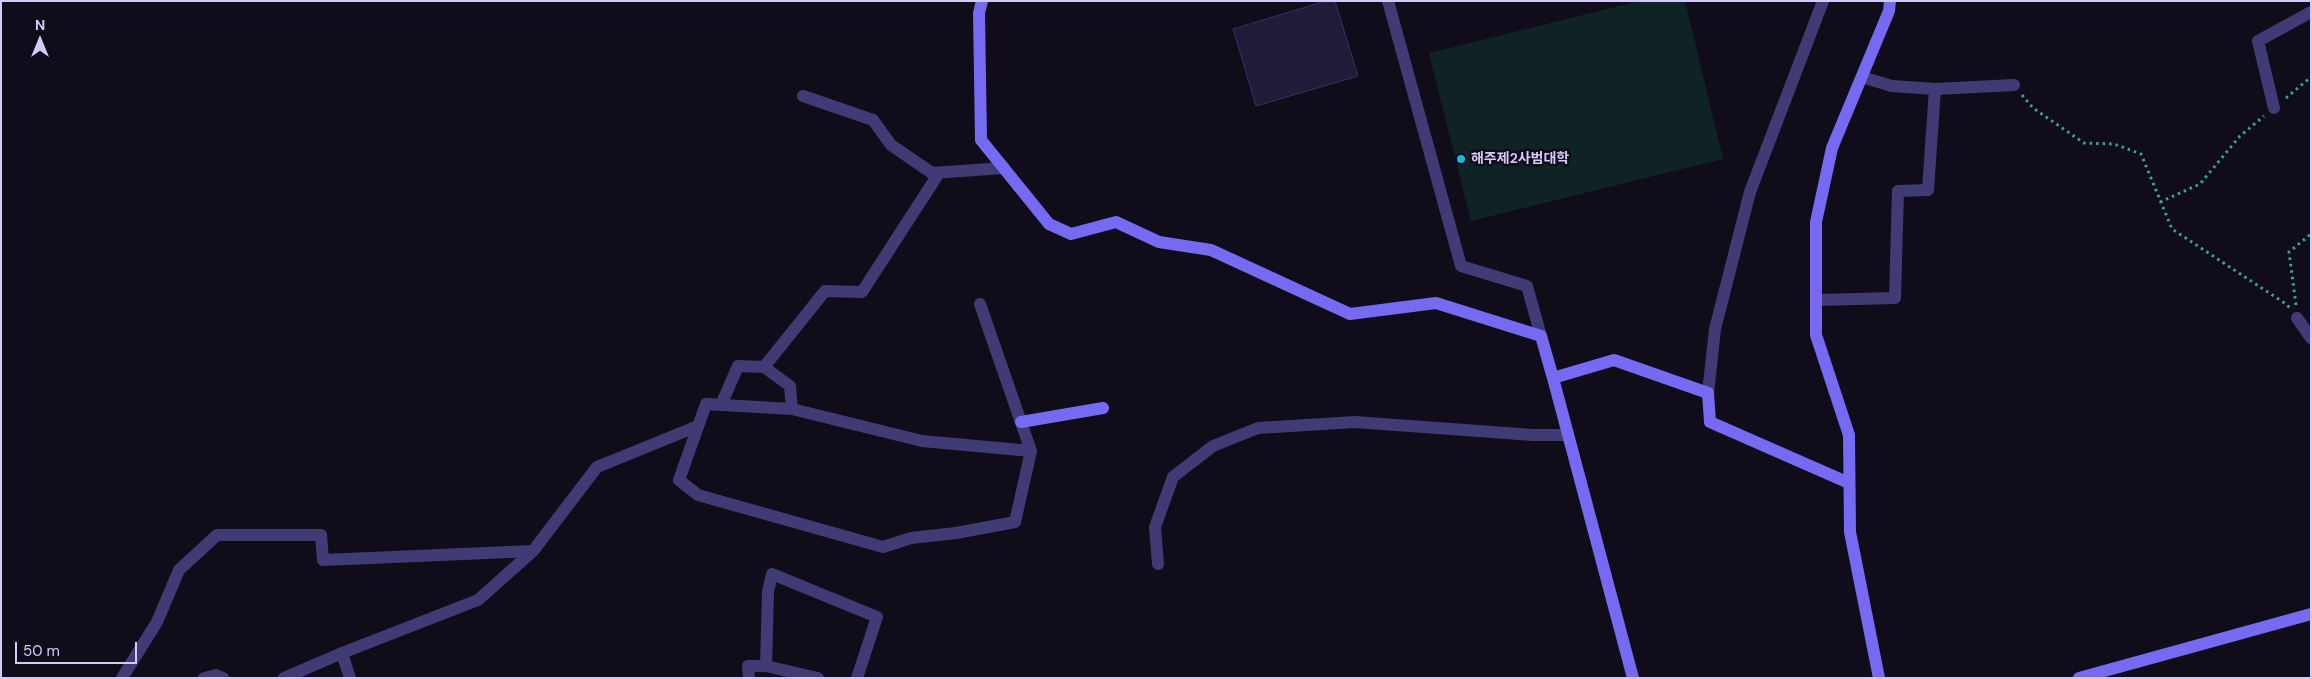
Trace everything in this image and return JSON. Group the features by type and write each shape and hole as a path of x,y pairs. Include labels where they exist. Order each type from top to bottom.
{"street":[{"path":"982,1 979,13 981,140 1049,224 1071,234 1116,222 1159,242 1211,250 1350,314 1436,303 1541,336"},
{"path":"1388,1 1461,266 1527,286 1633,678"},
{"path":"1823,1 1750,192 1715,329 1708,393 1710,422 1850,483"},
{"path":"1879,678 1850,532 1849,435 1816,335 1816,222 1832,148 1889,11 1890,1"},
{"path":"2274,108 2258,41 2311,12"},
{"path":"1862,77 1892,86 1935,89 2014,85"},
{"path":"1816,300 1895,298 1898,191 1928,190 1935,89"},
{"path":"803,96 872,120 891,144 932,174 1004,168"},
{"path":"764,367 825,291 862,292 939,173"},
{"path":"980,304 1031,451 1015,522 956,533 911,538 883,547 698,495 679,480 706,404 792,409 922,441 1031,451"},
{"path":"2297,318 2311,338"},
{"path":"1553,378 1614,360 1708,393"},
{"path":"721,405 738,366 764,367 790,386 792,409"},
{"path":"1021,422 1104,408"},
{"path":"1158,564 1155,528 1172,477 1213,446 1258,428 1355,422 1568,435"},
{"path":"284,678 342,653 478,600 533,552 597,467 698,426"},
{"path":"122,678 157,622 179,570 217,535 322,535 322,560 533,552"},
{"path":"766,666 768,592 772,574 877,617 857,678"},
{"path":"2079,678 2311,614"},
{"path":"342,653 350,678"},
{"path":"749,678 748,666 766,666 818,678"},
{"path":"204,678 216,675 223,678"}],"path":[{"path":"2160,202 2200,184 2240,136 2311,78"},
{"path":"2014,85 2033,108 2084,144 2114,144 2141,154 2172,229 2286,304 2297,318"},
{"path":"2297,318 2289,252 2311,234"}],"green space":[{"path":"1639,1 1685,1 1723,159 1471,221 1429,53"}],"building":[{"path":"1326,1 1335,1 1358,76 1256,106 1233,29"}],"place":[{"name":"해주제2사범대학","path":"1461,159"}]}
